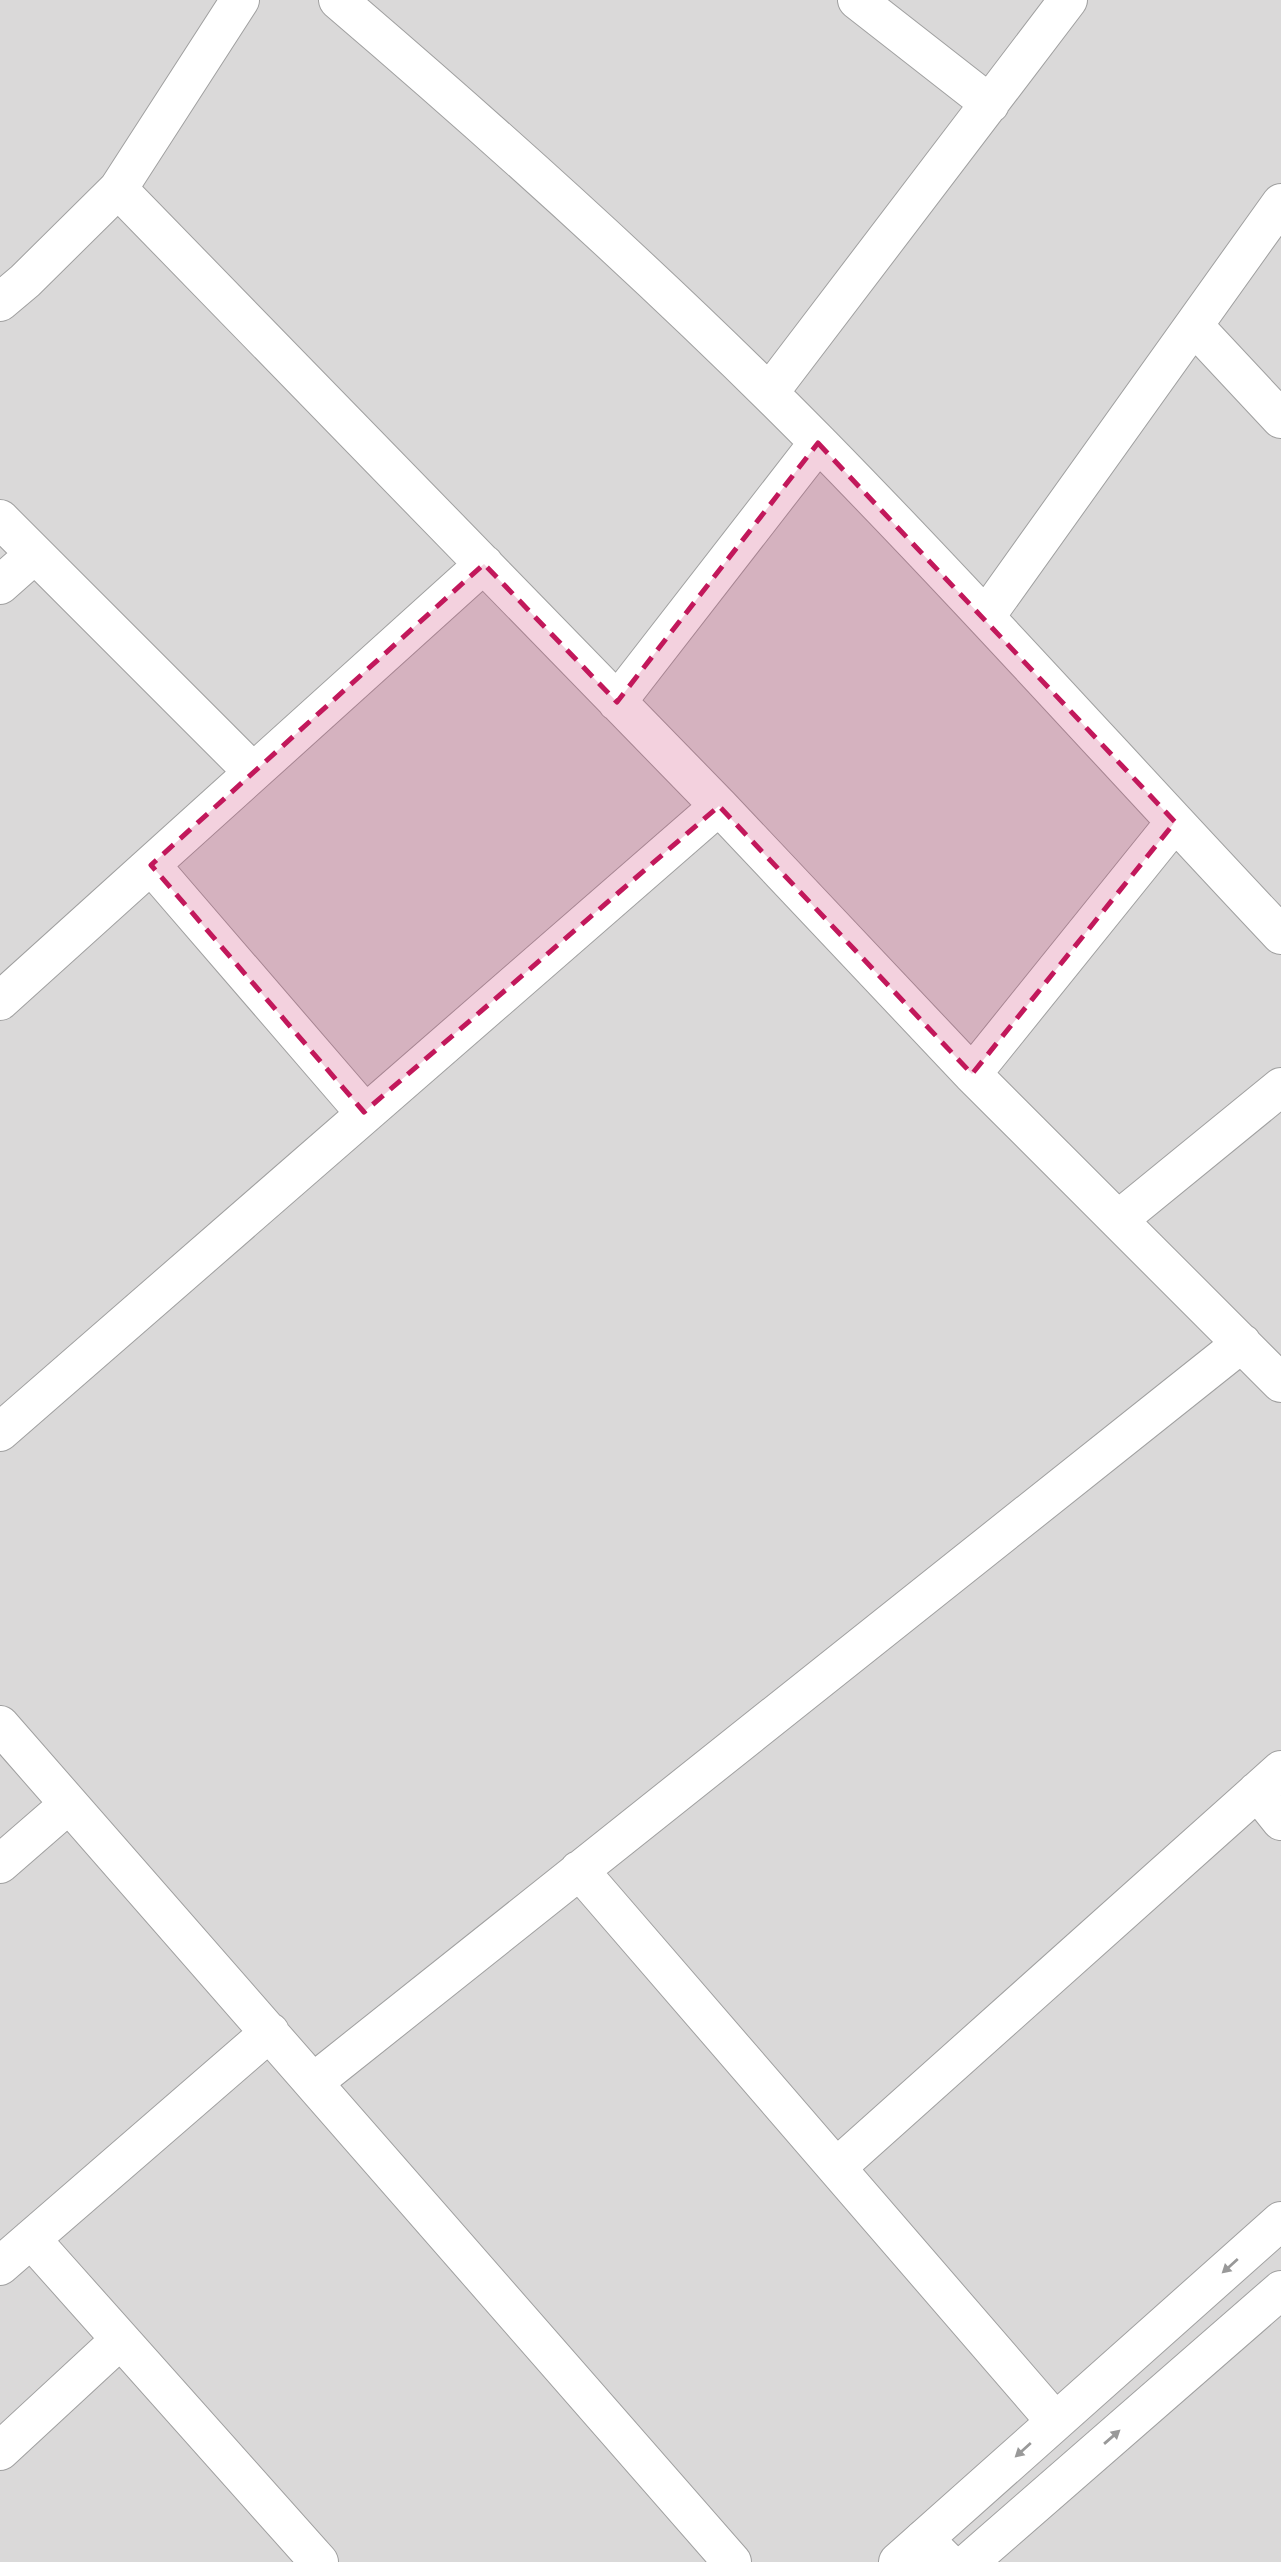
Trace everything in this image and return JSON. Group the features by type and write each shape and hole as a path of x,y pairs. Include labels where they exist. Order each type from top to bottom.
{"street":[{"path":"338,0 598,230 769,393 986,616 1281,935"},
{"path":"857,0 990,104"},
{"path":"769,393 1068,0"},
{"path":"0,302 25,281 118,188 232,2"},
{"path":"118,188 719,806 972,1074 1281,1383"},
{"path":"986,616 1281,203"},
{"path":"1195,327 1281,419"},
{"path":"617,702 818,443"},
{"path":"0,519 253,772"},
{"path":"0,585 35,554"},
{"path":"0,1001 484,565"},
{"path":"0,1432 364,1112 719,806"},
{"path":"972,1074 1175,822"},
{"path":"152,864 364,1112"},
{"path":"1118,1220 1281,1087"},
{"path":"314,2082 1242,1343"},
{"path":"0,1724 732,2562"},
{"path":"837,2167 1269,1780 1281,1821"},
{"path":"0,1864 69,1804"},
{"path":"579,1870 1055,2421"},
{"path":"0,2266 270,2032"},
{"path":"923,2554 1055,2421 1281,2221"},
{"path":"31,2239 319,2562"},
{"path":"969,2562 1281,2290"},
{"path":"0,2451 120,2340"}],"highlighted area":[{"path":"818,443 1175,822 972,1074 719,806 364,1112 151,865 484,564 617,702"}],"shaded area":[{"path":"0,0 1281,0 1281,2562 0,2562"}]}
